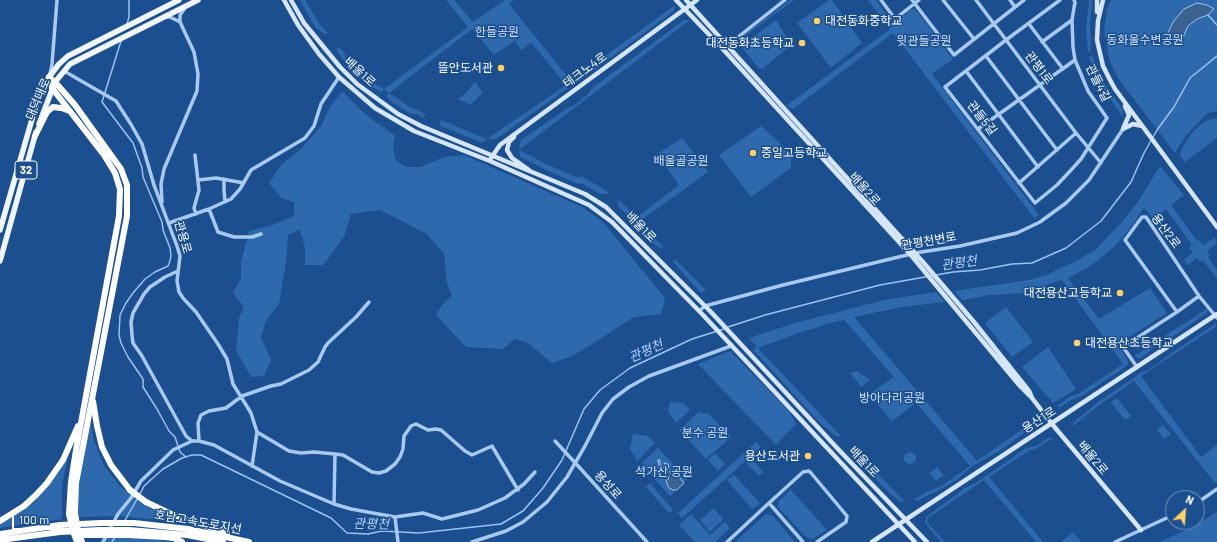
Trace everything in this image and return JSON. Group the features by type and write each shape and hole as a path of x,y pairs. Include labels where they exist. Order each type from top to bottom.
{"highway":[{"path":"50,77 79,111 121,169 127,185 127,216 94,386 72,514 82,542"},
{"path":"50,77 52,88 104,155 115,173 120,189 119,216 71,482 73,531 77,542"},
{"path":"35,136 47,112 53,107 61,108 70,112"},
{"path":"94,386 93,398 95,417 102,447 111,465 130,490 146,502 171,514 254,542"},
{"path":"0,521 24,506 36,495 57,470 68,450 85,404"},
{"name":"호남고속도로지선","path":"0,534 60,525 100,529 134,523 188,529 249,542"},
{"path":"0,540 47,533 55,535 100,529 174,538 182,542"},
{"name":"호남고속도로지선","path":"128,532 187,535 223,542"}],"main road":[{"name":"대덕대로","path":"0,230 39,95 59,64 68,56 178,0"},
{"name":"대덕대로","path":"0,260 35,136 55,82 70,64 198,0"},
{"name":"배울1로","path":"284,0 298,25 319,54 339,77 375,108 414,130 490,161 589,205 612,222 701,313 915,542"},
{"name":"배울1로","path":"291,0 304,23 340,67 368,93 398,114 421,126 585,194 606,207 710,312 927,542"},
{"name":"배울2로","path":"676,0 947,290 1029,391 1032,398"},
{"name":"배울2로","path":"686,0 728,45 912,254"},
{"name":"테크노4로","path":"490,161 492,155 500,144 697,0"},
{"path":"1097,0 1097,40 1103,66 1115,89 1139,124 1167,158 1217,227"},
{"path":"1098,21 1103,0"},
{"path":"1123,129 1129,115 1124,101"},
{"path":"1123,129 1133,124 1139,124"},
{"path":"516,133 509,142 507,150 512,158 531,172"},
{"name":"배울2로","path":"920,262 940,291 1020,386 1032,398 1141,530"},
{"name":"용산1로","path":"872,542 1216,316"}],"street":[{"path":"50,77 57,0"},
{"path":"728,45 785,0"},
{"path":"881,0 895,19 914,2 919,0"},
{"path":"943,0 974,39"},
{"name":"관평1로","path":"976,0 1100,163"},
{"path":"1010,0 1015,7"},
{"path":"914,2 954,55 1024,0"},
{"path":"1006,40 1060,0"},
{"name":"관들4길","path":"1074,0 1072,20 1075,60 1088,91 1107,118 1088,148"},
{"path":"163,209 162,184 164,169 197,92 198,74 194,52 180,22 182,9 189,4"},
{"path":"162,18 170,17 180,22"},
{"path":"1042,42 1072,20"},
{"path":"1029,24 1063,68"},
{"name":"관들5길","path":"1006,40 945,87 1035,202 1057,185 1072,169 1088,148"},
{"path":"986,56 1057,150"},
{"path":"978,129 1075,60"},
{"name":"관용로","path":"64,71 116,101 142,144 154,185 180,256 177,281 179,292 196,312 227,358 233,384 242,396 251,413 257,432"},
{"name":"관들5길","path":"966,71 1038,167"},
{"path":"169,223 209,209 235,196 251,170 305,138 314,126 322,104 339,77"},
{"name":"관평천변로","path":"704,306 783,285 912,254 967,245 1017,233 1040,222 1062,206 1089,180 1123,129"},
{"path":"1019,183 1076,133"},
{"path":"195,155 199,190 194,208 196,214"},
{"path":"198,180 216,178 244,183"},
{"path":"224,179 225,202"},
{"path":"154,185 162,184"},
{"path":"209,209 218,232 234,237 252,237 261,234"},
{"name":"용산2로","path":"1177,312 1125,240 1142,217 1146,217 1199,296 1216,316"},
{"path":"178,271 165,277 150,287 133,313 131,322 133,343 142,356 186,436 191,442"},
{"path":"1137,367 1123,347 1199,296"},
{"path":"199,441 198,423 201,415 209,411 226,408 242,396 270,386 281,384 308,370 318,362 324,347 356,317 369,302"},
{"path":"701,313 704,306"},
{"path":"472,542 506,531 523,522 547,502 567,477 602,414 613,398 649,376 730,345"},
{"path":"252,466 257,432 289,451 343,455 372,472 379,473 386,471 400,457 403,449 404,436 411,426 416,424 428,430 441,430 465,452 472,454 492,446 518,490"},
{"path":"103,542 118,514 131,498 141,481 173,450 191,442 199,441 214,446 280,481 334,504 351,509 395,517 423,513 442,519 483,508 518,490 535,472"},
{"name":"용성로","path":"555,441 647,542"},
{"path":"334,504 335,454"},
{"path":"727,542 803,472 809,471 847,516 846,522 817,542"},
{"path":"1205,497 1217,489"},
{"path":"769,503 803,542"},
{"path":"395,517 398,542"},
{"path":"1115,542 1165,519"}],"green space":[{"path":"300,0 305,0 320,25 328,33 325,34 316,28"},
{"name":"한들공원","path":"446,0 454,0 473,22 505,0 514,0 509,4 571,81 566,85 531,42 522,50 515,42 522,36 494,55 472,29 389,93 384,89 468,27"},
{"path":"790,0 794,0 734,44 736,41"},
{"path":"829,0 832,0 862,43 831,68 797,23"},
{"name":"윗관들공원","path":"868,0 876,0 894,24 912,9 916,10 953,59 932,74 1039,215 1034,218 893,33 793,109 786,106 890,29"},
{"path":"1089,0 1092,0 1092,5 1090,23 1091,50 1088,53 1086,30"},
{"name":"동화울수변공원","path":"1111,0 1217,0 1217,111 1206,114 1184,138 1175,153 1120,81 1113,68 1109,58 1104,31 1107,9"},
{"path":"675,5 674,11 574,85 571,81"},
{"path":"684,20 690,20 519,150 521,140 569,107 576,104 589,93 592,88"},
{"path":"776,20 791,45 762,69 759,69 741,46"},
{"path":"339,47 344,52 346,58 369,80 384,89 381,92 371,87 344,61 337,51 337,48"},
{"path":"1092,55 1100,77 1123,110 1123,117 1098,81 1089,57"},
{"path":"475,82 483,93 470,105 458,99 467,92"},
{"path":"566,85 568,88 496,139 487,139"},
{"path":"342,91 365,114 395,136 393,147 396,161 407,167 420,167 444,157 464,155 582,207 603,222 665,298 661,314 634,317 583,350 552,363 528,343 515,339 503,349 466,347 436,315 442,305 452,295 447,283 444,254 427,234 380,210 351,214 344,237 323,265 305,265 305,248 300,230 288,235 286,262 279,304 266,320 261,338 271,360 264,376 251,377 236,350 239,318 244,307 233,293 241,278 241,262 249,231 270,226 294,216 294,202 281,198 269,183 281,165 301,149 321,126 330,107"},
{"path":"389,93 410,107 426,114 423,118 416,114 411,114 393,103 386,96"},
{"path":"1217,118 1217,138 1185,162 1180,156 1182,149 1191,134 1200,125 1208,120"},
{"path":"441,120 487,139 482,143 441,126 439,123"},
{"path":"761,126 794,156 791,159 791,168 751,197 719,155"},
{"name":"배울골공원","path":"682,138 708,172 640,221 636,217 633,221 619,207 617,201 619,200 637,217 679,185 657,154"},
{"path":"519,150 576,177 583,177 608,192 607,194 600,194 583,184 576,183 546,170 520,157"},
{"path":"1160,166 1184,195 1171,205 1197,241 1199,240 1203,245 1214,238 1217,242 1207,251 1210,255 1208,257 1217,270 1217,279 1203,260 1200,262 1197,258 1188,265 1184,259 1193,253 1189,248 1192,245 1166,209 1153,219 1144,207 1134,223 1117,244 1096,262 1068,278 1099,319 1150,288 1167,313 1118,344 1128,361 1128,364 1125,367 1082,396 1071,400 1060,407 1057,406 1123,364 1062,280 1023,293 991,295 962,300 954,291 1029,280 1046,275 1095,250 1121,223 1137,203"},
{"path":"640,221 648,232 664,247 659,248 650,242 637,224"},
{"path":"675,259 706,290 704,292 700,292 674,263 673,261"},
{"name":"방아다리공원","path":"936,292 945,302 902,307 854,317 977,461 1037,419 1037,423 1004,448 971,467 958,479 918,501 913,500 926,492 941,486 970,466 916,403 892,421 869,394 894,377 844,320 793,335 758,348 841,436 837,437 819,422 754,351 757,347 749,338 795,323 884,300"},
{"path":"1006,307 1033,342 1012,357 985,323"},
{"path":"1208,308 1207,313 1172,337 1153,347 1139,359 1134,356"},
{"path":"1215,324 1217,326 1141,376 1201,457 1217,445 1217,482 1215,483 1134,381 1098,406 1073,426 1073,423 1098,402 1142,372 1150,369"},
{"path":"1048,347 1076,389 1053,403 1022,367"},
{"path":"730,351 789,411 796,424 776,445 698,364"},
{"path":"857,371 870,380 861,387 850,373"},
{"path":"1117,398 1131,416 1125,420 1111,402"},
{"path":"670,402 684,403 690,410 676,423 668,412"},
{"name":"분수 공원","path":"699,412 709,414 731,437 706,459 679,430"},
{"path":"90,417 94,440 104,466 121,487 148,507 182,522 118,516 79,517 78,483"},
{"path":"1163,425 1171,434 1164,439 1157,430"},
{"path":"633,434 648,436 655,443 637,461 630,449"},
{"path":"1048,438 1053,438 1037,448 1027,452 989,477 1043,542 1036,542 984,480 928,518 927,522 945,542 941,542 925,523 926,517 965,488 979,481 1026,448 1036,446"},
{"path":"756,442 761,447 682,518 678,513"},
{"name":"석가산 공원","path":"658,448 687,479 670,496 641,464"},
{"path":"853,448 905,502 899,501 885,489 853,455"},
{"path":"908,452 912,452 916,458 912,464 908,464 904,460 904,456"},
{"path":"715,453 725,464 718,471 708,460"},
{"path":"68,456 62,486 62,519 0,528 0,523 34,502 53,479"},
{"path":"751,458 763,472 759,476 746,463"},
{"path":"937,467 944,475 936,481 929,473"},
{"path":"734,475 760,503 752,509 727,480"},
{"path":"650,483 673,510 669,513 646,487"},
{"path":"790,489 827,530 812,539 806,537 778,507 779,501"},
{"path":"714,508 723,519 710,532 700,520"},
{"path":"1217,512 1217,542 1160,542 1186,530 1205,530 1205,519"},
{"path":"691,514 710,535 725,522 730,528 715,542 695,542 679,525"},
{"path":"766,514 772,515 795,542 735,542"},
{"path":"1073,532 1081,542 1061,542"},
{"path":"107,537 159,540 167,542 104,542"}],"shaded area":[{"path":"1197,3 1207,5 1214,9 1208,15 1197,19 1188,26 1183,37 1179,41 1174,42 1168,33 1173,22 1184,9"},
{"path":"658,460 660,460 660,464 664,468 665,472 667,472 667,466 665,466 664,463 668,464 668,469 672,475 674,471 679,474 679,477 684,483 677,490 669,488 666,481 669,478 663,472"}],"waterway":[{"path":"127,24 129,17 129,0"},
{"path":"1208,15 1217,25"},
{"path":"121,41 102,102 133,143 142,168 143,177 162,222 171,255 168,266 145,279 126,303 120,315 119,335 128,357 143,379 143,387 169,431 175,437 180,452 186,457"},
{"name":"관평천","path":"728,327 765,315 880,285 953,272 980,270 1012,264 1032,263 1066,248 1101,221 1131,182 1144,153 1157,130 1174,107 1190,78 1217,56"},
{"name":"관평천","path":"139,496 144,486 163,469 182,458 192,455 201,455 331,518 347,533 368,534 382,531 419,533 501,524 523,511 543,488 562,460 584,409 600,390 630,368 692,339 724,329"},
{"name":"관평천","path":"124,522 137,499"},
{"name":"관평천","path":"112,542 115,537"}],"place":[{"name":"대전동화중학교","path":"817,21"},
{"name":"대전동화초등학교","path":"802,43"},
{"name":"뜰안도서관","path":"501,68"},
{"name":"중일고등학교","path":"753,153"},
{"name":"대전용산고등학교","path":"1120,293"},
{"name":"대전용산초등학교","path":"1077,343"},
{"name":"용산도서관","path":"808,456"}]}
